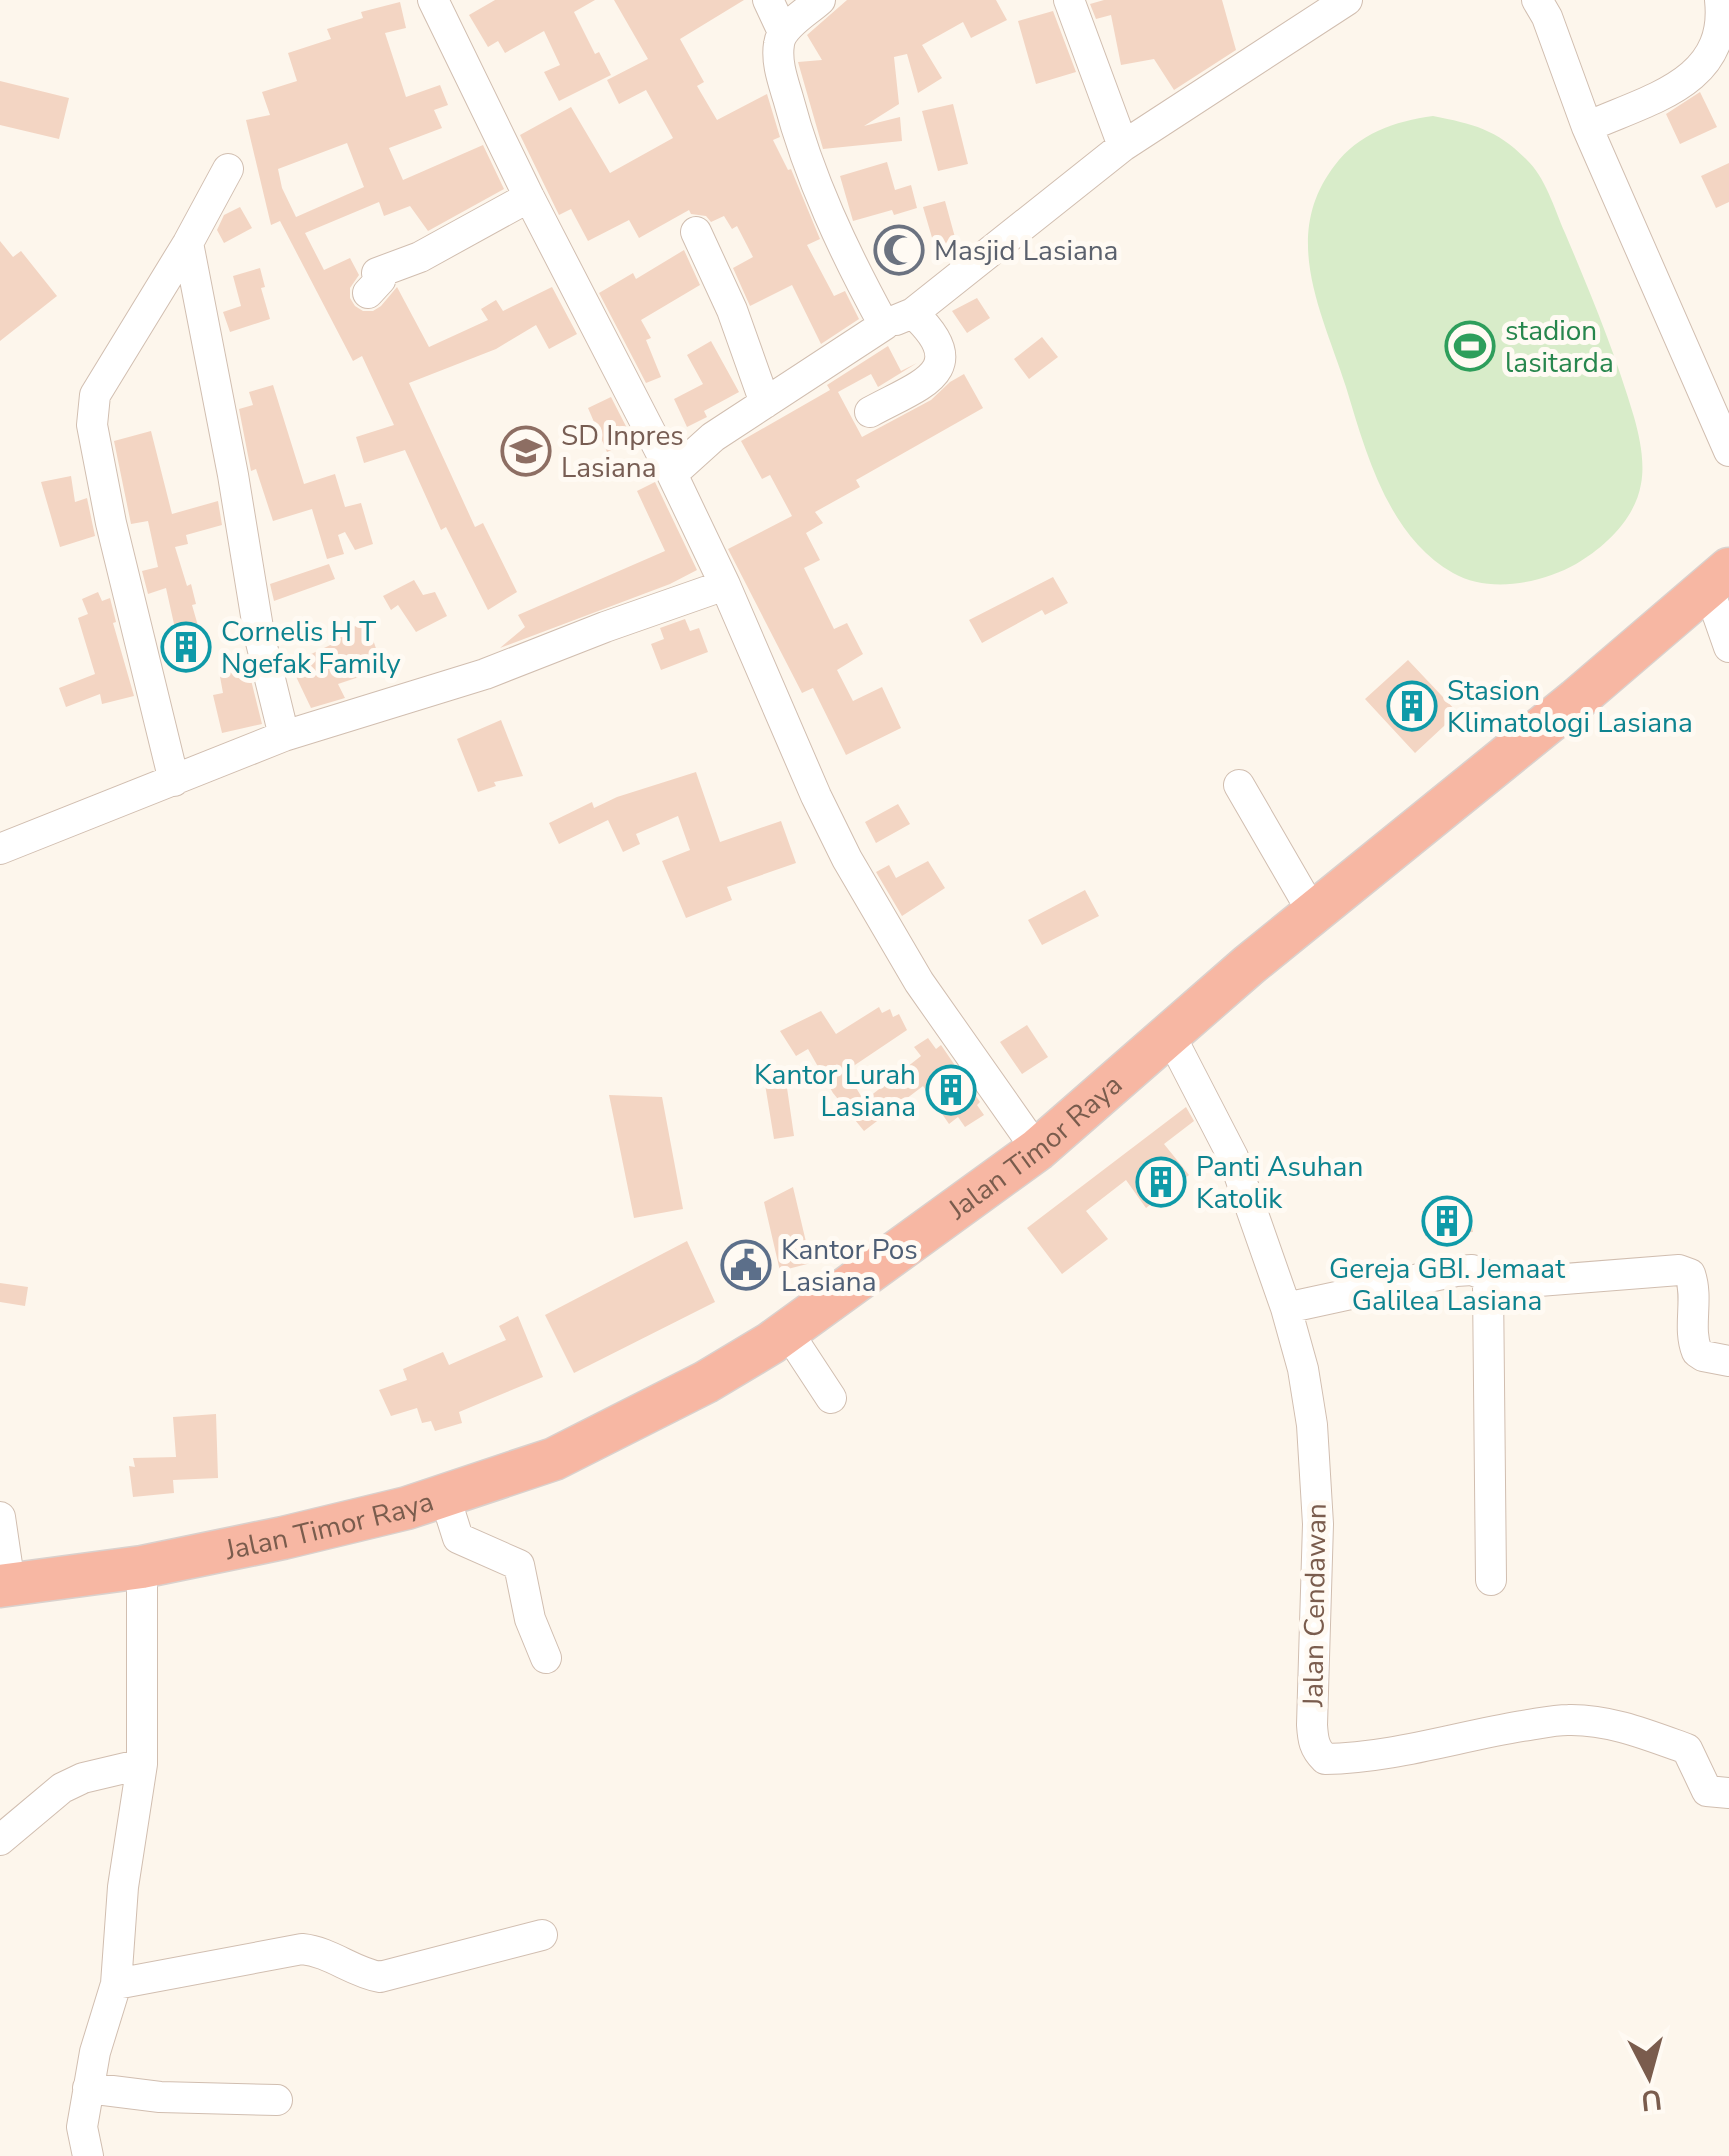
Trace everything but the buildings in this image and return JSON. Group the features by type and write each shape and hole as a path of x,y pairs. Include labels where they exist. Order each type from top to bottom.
{"highway":[{"name":"Jalan Timor Raya","path":"5,1585 142,1567 283,1538 445,1497 554,1459 706,1382 788,1331 1037,1150 1313,913 1576,700 1718,578"}],"street":[{"path":"433,0 672,474 846,859 919,982 1037,1150"},
{"path":"768,0 783,32"},
{"path":"820,0 783,32 779,42 782,75 810,172 852,267 884,325"},
{"path":"1070,0 1123,146"},
{"path":"672,474 713,437 884,325 913,313 1123,146 1347,0"},
{"path":"1537,0 1729,451"},
{"path":"1588,127 1692,77 1724,36 1720,0"},
{"path":"174,781 111,522 92,425 95,395 228,170"},
{"path":"368,293 380,280 377,274 420,257 529,197"},
{"path":"696,232 732,310 765,403"},
{"path":"188,243 259,634 284,736"},
{"path":"870,412 938,373 936,343 913,313"},
{"path":"1718,578 1729,647"},
{"path":"0,849 284,736 485,674 605,626 725,586"},
{"path":"1239,785 1313,913"},
{"name":"Jalan Cendawan","path":"1170,1035 1233,1157 1303,1369 1318,1524 1312,1725 1312,1742 1317,1751 1325,1759 1341,1759 1399,1752 1491,1731 1566,1720 1596,1722 1628,1728 1687,1749 1706,1791 1729,1793"},
{"path":"1488,1285 1679,1270 1690,1274 1696,1292 1692,1330 1696,1352 1729,1361"},
{"path":"1286,1308 1456,1271 1485,1275 1492,1580"},
{"path":"788,1331 831,1398"},
{"path":"445,1497 458,1538 519,1565 530,1619 546,1658"},
{"path":"0,1517 5,1585"},
{"path":"88,2156 82,2127 95,2052 116,1984 123,1887 142,1764 142,1567"},
{"path":"0,1840 62,1788 83,1778 142,1764"},
{"path":"116,1984 302,1949 328,1954 364,1974 380,1977 542,1935"},
{"path":"88,2088 160,2097 276,2100"}],"green space":[{"name":"stadion lasitarda","path":"1433,116 1494,134 1515,149 1539,175 1602,324 1638,433 1641,484 1625,520 1587,557 1532,581 1499,584 1468,579 1431,557 1412,538 1372,465 1317,303 1308,247 1310,219 1319,192 1335,165 1355,145 1378,131"}],"place":[{"name":"Masjid Lasiana","path":"899,250"},
{"name":"stadion lasitarda","path":"1470,346"},
{"name":"SD Inpres Lasiana","path":"526,451"},
{"name":"Cornelis H T Ngefak Family","path":"186,647"},
{"name":"Stasion Klimatologi Lasiana","path":"1412,706"},
{"name":"Kantor Lurah Lasiana","path":"951,1090"},
{"name":"Panti Asuhan Katolik","path":"1161,1182"},
{"name":"Gereja GBI. Jemaat Galilea Lasiana","path":"1447,1221"},
{"name":"Kantor Pos Lasiana","path":"746,1265"}]}
